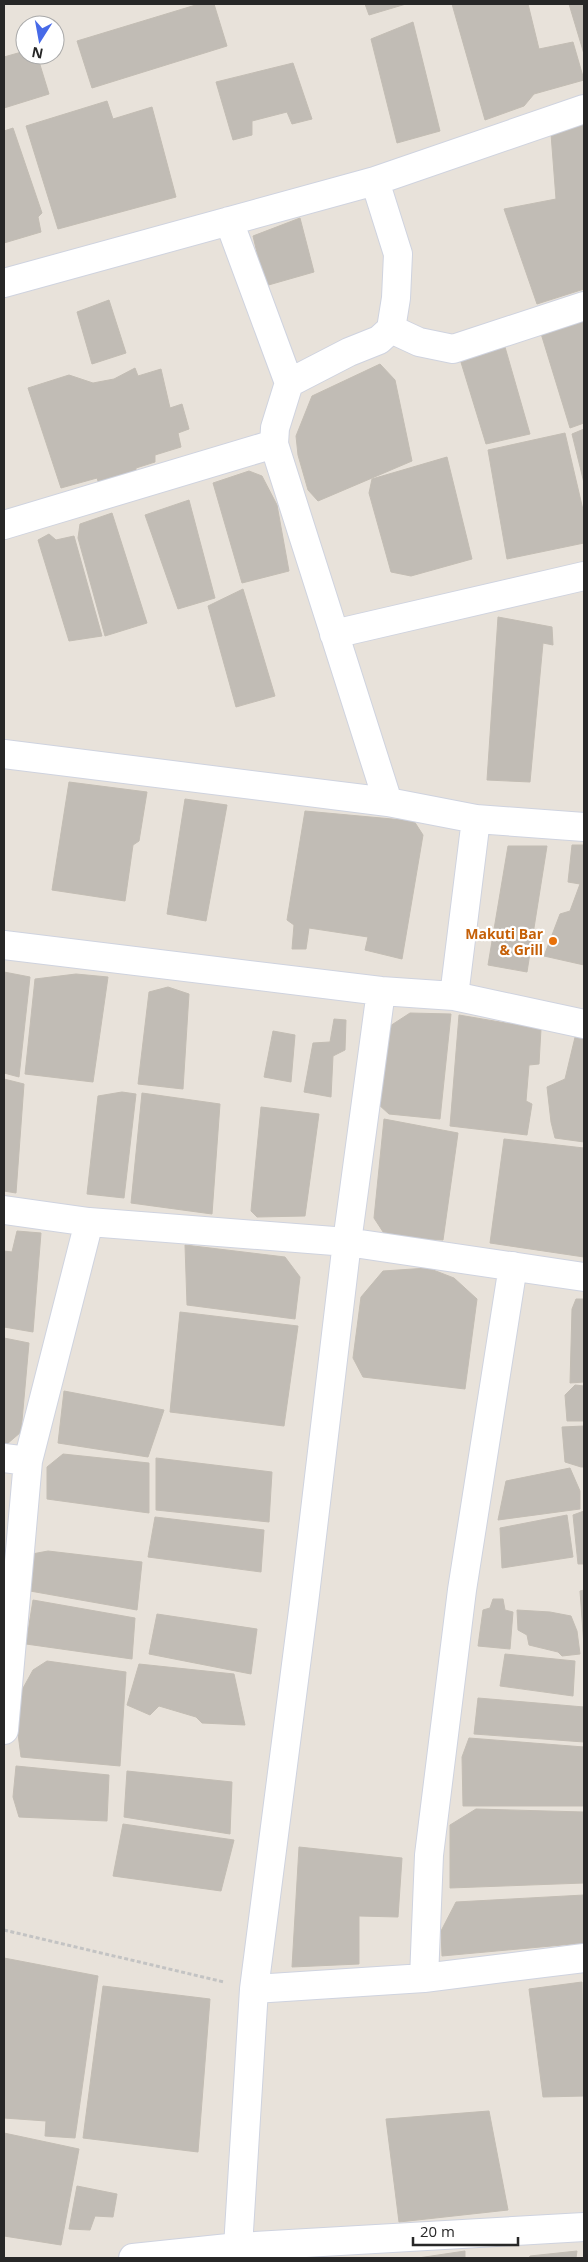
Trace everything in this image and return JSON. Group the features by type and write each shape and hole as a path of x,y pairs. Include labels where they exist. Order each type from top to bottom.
{"street":[{"path":"4,282 375,181 584,109"},
{"path":"289,383 348,352 379,340 391,330 396,298 398,254 375,181"},
{"path":"229,221 289,383 275,428 274,444 388,802"},
{"path":"391,330 419,342 453,349 584,306"},
{"path":"4,525 274,444"},
{"path":"334,634 584,576"},
{"path":"4,754 388,802 476,819 584,828"},
{"path":"454,996 476,819"},
{"path":"4,945 381,991 454,996 584,1024"},
{"path":"238,2247 254,1989 304,1603 347,1242 381,991"},
{"path":"4,1210 89,1222 347,1242 584,1277"},
{"path":"4,1730 16,1459 89,1222"},
{"path":"424,1978 429,1855 462,1590 512,1266"},
{"path":"254,1989 424,1978 584,1958"},
{"path":"133,2258 238,2247 584,2227"}],"path":[{"path":"4,1930 254,1989"}],"building":[{"path":"199,4 214,4 227,46 92,88 77,41"},
{"path":"365,4 406,4 369,15"},
{"path":"452,4 528,4 539,49 573,42 584,80 534,94 524,106 485,120"},
{"path":"569,4 584,4 584,54"},
{"path":"413,22 440,131 397,143 371,39"},
{"path":"15,54 15,65 40,65 49,94 4,108 4,57"},
{"path":"293,63 312,119 292,124 287,112 252,121 252,135 233,140 216,82"},
{"path":"107,101 113,119 152,107 176,197 58,229 26,126"},
{"path":"584,124 584,289 537,304 504,209 556,199 551,134"},
{"path":"13,128 42,213 38,217 41,232 4,243 4,131"},
{"path":"300,218 314,272 265,286 253,236"},
{"path":"109,300 126,353 92,364 77,312"},
{"path":"584,313 584,423 570,428 539,327"},
{"path":"505,347 530,434 486,444 460,359"},
{"path":"380,364 395,380 412,461 318,501 308,490 298,455 296,436 312,396"},
{"path":"135,368 138,376 161,369 170,408 182,404 189,429 178,433 181,447 155,455 155,462 136,468 136,474 99,484 97,478 61,488 28,388 69,375 93,383 114,379"},
{"path":"584,429 584,483 572,434"},
{"path":"565,433 584,514 584,543 507,559 488,450"},
{"path":"447,457 472,559 411,576 391,572 369,493 372,479"},
{"path":"249,471 262,476 277,505 289,571 242,583 213,483"},
{"path":"189,500 215,598 178,609 145,515"},
{"path":"112,513 147,623 105,636 78,538 80,524"},
{"path":"49,534 56,540 74,536 102,636 69,641 38,540"},
{"path":"243,589 275,696 236,707 208,606"},
{"path":"498,617 552,627 553,645 543,643 530,782 487,780"},
{"path":"69,782 147,792 139,841 133,845 125,901 52,890"},
{"path":"185,799 227,805 206,921 167,914"},
{"path":"305,811 414,821 423,835 402,959 365,950 368,937 309,928 306,949 292,949 294,925 287,920"},
{"path":"572,845 584,845 584,965 544,956 560,914 570,911 580,884 568,882"},
{"path":"508,846 547,846 527,972 488,965"},
{"path":"4,972 30,977 19,1077 4,1073"},
{"path":"76,974 108,977 93,1082 25,1074 35,979"},
{"path":"168,987 189,994 183,1089 138,1084 149,992"},
{"path":"410,1013 451,1014 440,1119 389,1114 378,1104 390,1026"},
{"path":"459,1015 541,1029 539,1064 529,1065 526,1101 532,1104 527,1135 450,1126"},
{"path":"334,1019 346,1020 345,1050 333,1056 331,1097 304,1092 313,1043 330,1042"},
{"path":"273,1031 295,1035 291,1082 264,1077"},
{"path":"576,1033 584,1035 584,1142 555,1138 547,1087 565,1079"},
{"path":"4,1079 24,1084 16,1193 4,1191"},
{"path":"122,1092 136,1094 124,1198 87,1194 98,1096"},
{"path":"142,1093 220,1104 212,1214 131,1203"},
{"path":"261,1107 319,1114 305,1216 257,1217 251,1211"},
{"path":"384,1119 458,1133 443,1240 387,1238 374,1218"},
{"path":"504,1139 584,1148 584,1257 490,1243"},
{"path":"17,1231 41,1233 33,1332 4,1327 4,1251 12,1252"},
{"path":"185,1245 285,1257 300,1277 295,1319 187,1305"},
{"path":"428,1268 454,1278 477,1299 465,1389 363,1377 353,1358 361,1297 383,1271"},
{"path":"576,1299 584,1299 584,1382 570,1383 572,1309"},
{"path":"180,1312 298,1326 284,1426 170,1412"},
{"path":"4,1338 29,1343 21,1432 7,1444 4,1444"},
{"path":"575,1385 584,1386 584,1421 567,1421 565,1395"},
{"path":"64,1391 164,1410 148,1457 58,1443"},
{"path":"584,1426 584,1467 581,1467 565,1462 562,1427"},
{"path":"63,1454 149,1463 149,1513 47,1499 47,1467"},
{"path":"156,1458 272,1472 269,1522 156,1510"},
{"path":"570,1468 580,1491 580,1509 498,1520 506,1481"},
{"path":"584,1511 584,1564 578,1564 573,1515"},
{"path":"567,1515 573,1557 502,1568 500,1528"},
{"path":"155,1517 264,1530 261,1572 148,1557"},
{"path":"48,1551 142,1562 137,1610 30,1591 32,1554"},
{"path":"584,1590 584,1646 580,1591"},
{"path":"493,1599 503,1599 505,1610 513,1612 510,1649 478,1646 483,1610 490,1608"},
{"path":"33,1600 135,1618 132,1659 26,1644"},
{"path":"517,1610 550,1612 571,1616 577,1631 580,1654 562,1656 558,1652 529,1645 527,1635 518,1630"},
{"path":"157,1614 257,1629 251,1674 149,1654"},
{"path":"505,1654 575,1661 573,1696 500,1686"},
{"path":"47,1661 126,1672 120,1766 21,1757 17,1726 22,1690 33,1670"},
{"path":"139,1664 234,1674 245,1725 202,1723 196,1717 159,1706 150,1715 127,1705"},
{"path":"478,1698 584,1707 584,1742 474,1734"},
{"path":"469,1738 584,1747 584,1806 463,1806 462,1757"},
{"path":"16,1766 109,1775 107,1821 19,1817 13,1797"},
{"path":"127,1771 232,1782 230,1834 124,1817"},
{"path":"476,1809 584,1812 584,1883 450,1888 450,1825"},
{"path":"123,1824 234,1840 221,1891 113,1876"},
{"path":"299,1847 402,1858 398,1917 359,1916 359,1964 292,1967"},
{"path":"584,1895 584,1943 442,1956 441,1931 456,1902"},
{"path":"4,1958 98,1976 75,2138 45,2136 46,2121 4,2118"},
{"path":"582,1982 584,2096 543,2097 529,1989"},
{"path":"103,1986 210,1999 198,2152 83,2138"},
{"path":"489,2111 508,2210 399,2222 386,2119"},
{"path":"4,2133 79,2149 61,2245 4,2236"},
{"path":"77,2186 117,2194 113,2217 95,2216 90,2230 69,2229"},
{"path":"465,2251 465,2258 418,2258"},
{"path":"577,2251 576,2258 529,2258 530,2256"}],"place":[{"name":"Makuti Bar & Grill","path":"553,941"}]}
